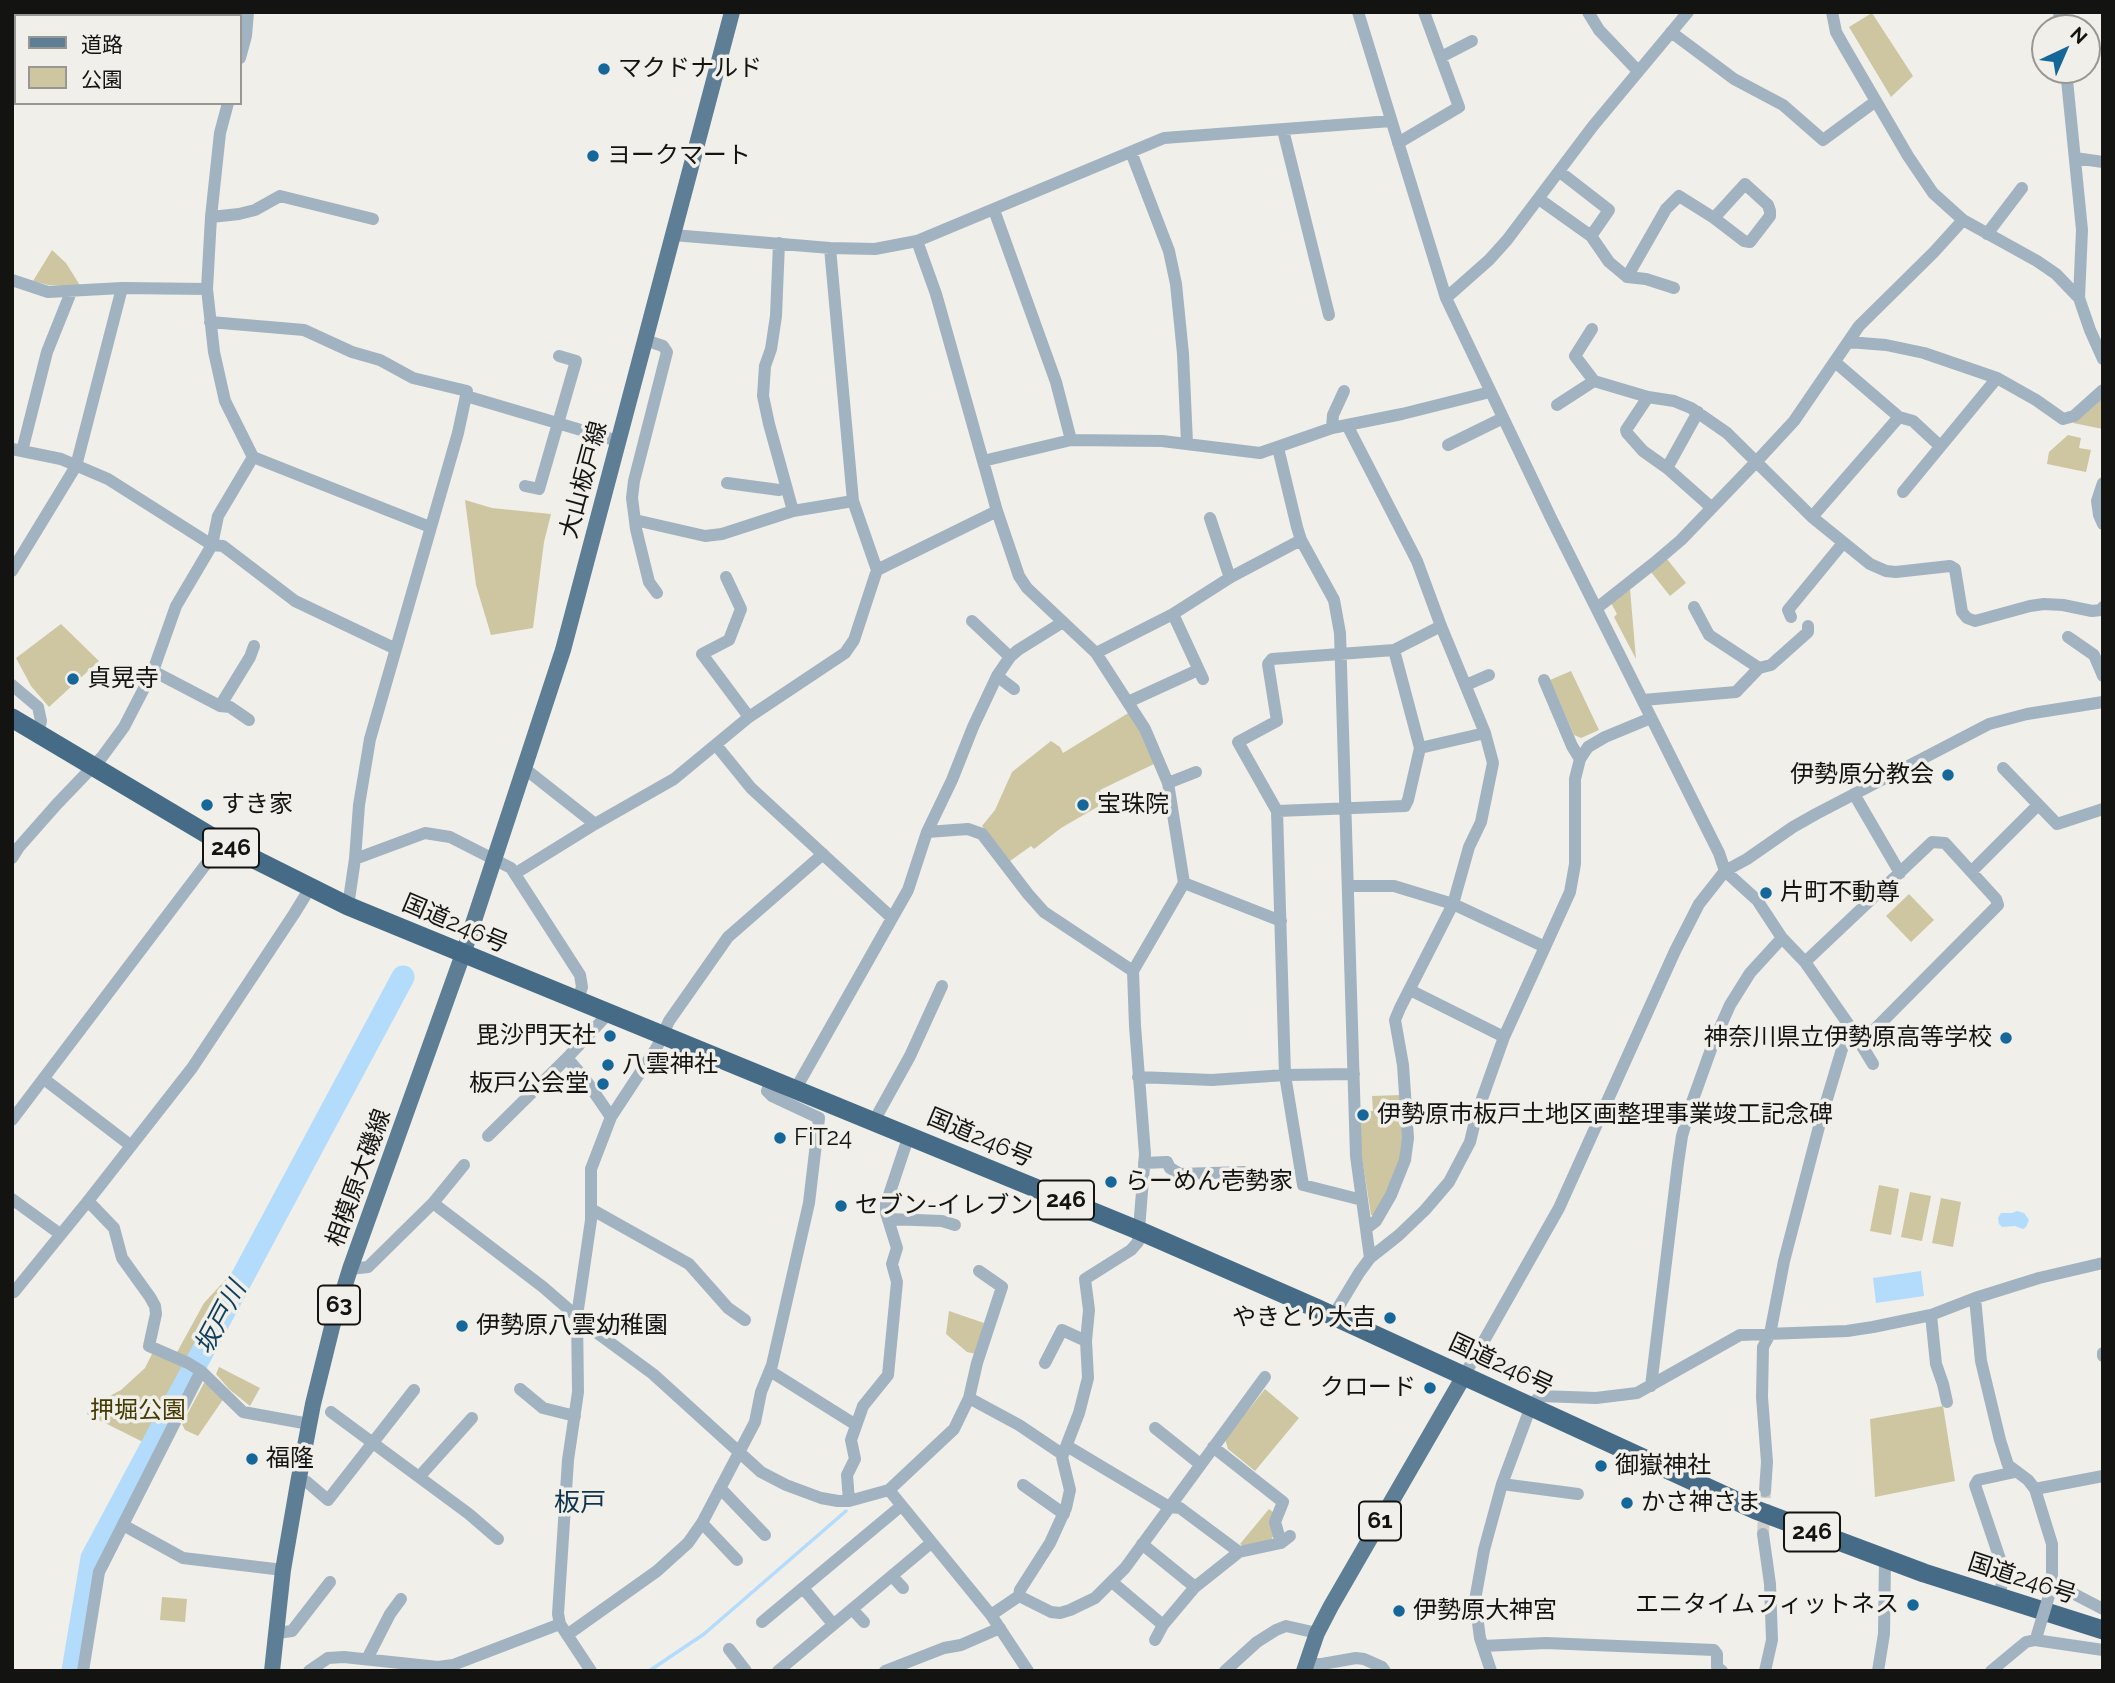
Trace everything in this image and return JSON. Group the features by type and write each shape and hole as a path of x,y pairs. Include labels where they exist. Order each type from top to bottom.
{"highway":[{"name":"国道246号","path":"12,718 222,843 348,906 1140,1231 1333,1315 1756,1510 1885,1560 2103,1630"}],"main road":[{"name":"大山板戸線","path":"463,954 563,650 732,12"},
{"name":"相模原大磯線","path":"272,1671 283,1570 298,1483 332,1327 350,1269 463,954"},
{"name":"61","path":"1305,1667 1317,1633 1331,1606 1464,1376"}],"street":[{"path":"242,51 248,12"},
{"path":"1358,12 1446,298 1490,392 1719,853 1725,871 1757,900 1782,938 1805,962 1873,1064"},
{"path":"1398,143 1459,107 1424,12"},
{"path":"1588,12 1599,30 1638,71"},
{"path":"1446,298 1507,240 1638,71 1688,12"},
{"path":"1832,12 1836,32 1908,156 1933,193 1963,219 2056,274 2079,298"},
{"path":"1671,32 1734,79 1788,108 1823,140 1876,102"},
{"path":"1441,57 1472,41"},
{"path":"2067,84 2082,230 2079,298 2103,359"},
{"path":"227,105 220,133 207,289 214,352 225,401 253,457 430,527"},
{"path":"673,235 830,248 875,249 918,241 1164,138 1391,121"},
{"path":"1283,130 1329,315"},
{"path":"1131,152 1169,251 1176,285 1183,344 1187,443"},
{"path":"2075,158 2103,162"},
{"path":"1560,172 1609,210 1591,236"},
{"path":"1627,277 1666,209 1679,196 1744,241 1750,242 1770,216 1770,211 1768,205 1745,184 1714,218"},
{"path":"1987,234 2022,188"},
{"path":"211,217 255,210 280,196 373,219"},
{"path":"1539,199 1591,236 1609,262 1627,277 1646,279 1674,288"},
{"path":"994,210 1056,382 1071,440"},
{"path":"1597,608 1654,563 1756,462 1794,421 1859,326 1934,252 1963,219"},
{"path":"918,241 936,294 997,511 1019,576 1027,588 1096,653 1145,729 1168,783 1184,883 1133,971 1144,1163 1138,1242 1131,1250 1086,1279 1089,1310 1086,1342 1088,1378 1062,1464 1070,1490 1064,1514 1019,1596 991,1615"},
{"path":"779,243 776,316 771,349 765,366 763,396 793,512"},
{"path":"516,873 674,779 749,718 845,653 854,640 877,570 853,501 830,248"},
{"path":"12,280 48,292 122,288 207,289"},
{"path":"12,571 76,466 122,288"},
{"path":"71,292 47,352 17,450 61,459 108,480 212,545 223,546 295,601 396,649"},
{"path":"210,322 304,330 352,352 380,360 413,378 467,391 458,433 370,739 359,805 348,906"},
{"path":"2090,330 2103,325"},
{"path":"1592,329 1574,356 1594,381 1648,397 1674,401 1698,412 1727,433 1812,517 1870,564 1896,572 1950,566 1955,569 1962,612 1967,618 1975,621 2044,604 2092,611 2102,609"},
{"path":"645,340 663,346 667,352 632,498 649,582 657,593"},
{"path":"1848,342 1924,352 1997,378 2063,419 2074,416 2103,390"},
{"path":"525,486 543,490 559,423 582,363 559,356"},
{"path":"1835,362 1899,417 1913,421 1940,446"},
{"path":"1903,492 1997,378"},
{"path":"1557,405 1594,381"},
{"path":"1332,428 1333,415 1344,391"},
{"path":"983,461 1071,440 1163,441 1261,453 1313,433 1490,392"},
{"path":"466,397 618,440"},
{"path":"1648,397 1626,429 1643,451 1667,468 1712,508"},
{"path":"1667,468 1698,412"},
{"path":"1812,517 1899,417"},
{"path":"1448,445 1503,418"},
{"path":"1347,425 1411,549 1485,733 1493,763 1481,822 1469,847 1453,904 1395,1020 1403,1065 1408,1138 1405,1160 1383,1211 1367,1228"},
{"path":"1278,448 1301,540 1334,600 1339,622 1356,1156 1370,1258"},
{"path":"12,858 57,804 102,757 124,727 153,671 176,606 212,545 218,516 253,457"},
{"path":"727,483 779,490 786,488"},
{"path":"2103,483 2097,501 2103,524"},
{"path":"635,520 705,536 722,534 793,512 853,501"},
{"path":"877,570 997,511"},
{"path":"1210,517 1231,577"},
{"path":"1096,653 1173,614 1231,577 1301,540"},
{"path":"1791,617 1788,610 1843,543"},
{"path":"726,577 729,593 741,609 729,640 699,650 749,718"},
{"path":"1694,607 1709,635 1759,668"},
{"path":"1128,702 1201,674 1173,614"},
{"path":"972,621 1010,657"},
{"path":"795,1090 908,890 927,832 953,780 973,727 997,676 1010,657 1063,622"},
{"path":"1362,1200 1303,1185 1286,1075 1277,811 1238,742 1276,721 1268,664 1272,659 1394,650 1441,626"},
{"path":"1643,700 1736,692 1759,668 1771,665 1808,632 1808,626"},
{"path":"2076,638 2094,655 2103,676"},
{"path":"220,706 254,646"},
{"path":"1277,811 1405,806 1420,748 1394,650"},
{"path":"153,671 220,706 230,707 249,720"},
{"path":"1466,685 1489,675"},
{"path":"997,676 1014,689"},
{"path":"1544,680 1580,759"},
{"path":"12,685 38,707 41,720 38,734"},
{"path":"1464,1376 1559,1208 1675,951 1699,904 1725,871 1793,827 1989,724 2027,714 2103,702"},
{"path":"1333,1315 1370,1258 1399,1235 1449,1182 1470,1142 1477,1113 1504,1037 1570,892 1575,864 1575,779 1580,759 1588,747 1605,737 1651,718"},
{"path":"1420,748 1485,733"},
{"path":"716,745 751,789 892,918"},
{"path":"524,768 595,824"},
{"path":"2003,768 2057,824 2103,809"},
{"path":"1168,783 1196,772"},
{"path":"1854,794 1900,873"},
{"path":"1972,872 2037,806"},
{"path":"927,832 968,829 982,834 1044,912 1133,971"},
{"path":"355,859 425,833 450,837 511,868 580,975 582,988 577,1002"},
{"path":"1805,962 1932,842 1945,843 1996,899 1998,905 1861,1043"},
{"path":"12,1120 222,843"},
{"path":"591,1671 558,1615 558,1586 568,1460 578,1392 577,1316 591,1209 591,1169 611,1117 650,1059 675,1012 728,937 823,854"},
{"path":"1184,883 1281,921"},
{"path":"1348,886 1394,886 1453,904 1545,947"},
{"path":"12,1292 14,1293 88,1202 192,1068 310,888"},
{"path":"1651,1387 1680,1149 1691,1105 1730,1005 1750,973 1782,938"},
{"path":"874,1121 910,1056 942,986"},
{"path":"1410,990 1504,1037"},
{"path":"488,1136 608,1014"},
{"path":"1765,1491 1767,1462 1762,1397 1763,1347 1770,1334 1784,1261 1821,1119 1845,1039 1851,1028"},
{"path":"567,1058 611,1117"},
{"path":"1138,1077 1212,1080 1354,1074"},
{"path":"44,1079 130,1145"},
{"path":"309,1671 328,1658 344,1657 438,1667 453,1665 564,1629 670,1562 688,1543 702,1523 755,1422 761,1392 770,1371 809,1203 819,1118 772,1096 767,1091 771,1080"},
{"path":"849,1501 847,1475 855,1459 851,1440 863,1406 888,1375 897,1282 892,1264 897,1248 886,1213 886,1204 909,1135"},
{"path":"1144,1163 1167,1162 1170,1168 1180,1174 1244,1172"},
{"path":"350,1269 368,1267 433,1203 464,1166"},
{"path":"12,1199 60,1234"},
{"path":"88,1202 114,1228 122,1258 155,1306 156,1314 149,1346 201,1371 243,1412 309,1424"},
{"path":"433,1203 659,1379 761,1472 786,1485 838,1501 849,1501 889,1490 954,1429 969,1398 977,1363 1002,1287 979,1270"},
{"path":"591,1209 689,1264 728,1308 745,1320"},
{"path":"889,1219 942,1221 956,1225"},
{"path":"1491,1671 1483,1646 1475,1600 1484,1550 1502,1484 1531,1406 1540,1395 1595,1398 1637,1393 1740,1335 1847,1331 1873,1327 1931,1315 2039,1278 2103,1263"},
{"path":"1975,1298 1981,1361 2000,1440 2008,1465 2035,1489 2052,1544 2052,1585 2036,1638"},
{"path":"1931,1315 1936,1364 1947,1402"},
{"path":"1045,1363 1062,1330 1086,1342"},
{"path":"83,1671 99,1572 201,1371"},
{"path":"770,1371 856,1425"},
{"path":"1019,1596 1051,1612 1060,1613 1095,1598 1112,1582 1142,1544 1265,1377"},
{"path":"520,1389 543,1408 575,1416"},
{"path":"298,1483 307,1482 328,1500 414,1390"},
{"path":"969,1398 1169,1507 1180,1508 1239,1552"},
{"path":"331,1412 498,1539"},
{"path":"419,1477 472,1418"},
{"path":"1155,1428 1200,1464"},
{"path":"1155,1640 1163,1625 1195,1587 1239,1552 1286,1539 1275,1522 1283,1502 1213,1447"},
{"path":"1998,1597 2005,1574 1975,1485 1978,1480 2015,1472"},
{"path":"2035,1489 2103,1476"},
{"path":"1502,1484 1578,1494"},
{"path":"1023,1485 1064,1514"},
{"path":"720,1488 765,1531"},
{"path":"889,1490 991,1615 1028,1671"},
{"path":"762,1622 901,1506"},
{"path":"702,1523 730,1556"},
{"path":"123,1525 183,1558 283,1570"},
{"path":"1763,1534 1770,1584 1772,1640 1765,1671"},
{"path":"778,1671 931,1543"},
{"path":"1142,1544 1195,1587"},
{"path":"1878,1671 1884,1634 1885,1560"},
{"path":"892,1576 903,1588"},
{"path":"277,1633 292,1631 330,1582"},
{"path":"1112,1582 1163,1625"},
{"path":"2052,1585 2103,1609"},
{"path":"803,1588 833,1624"},
{"path":"367,1659 390,1614 401,1599"},
{"path":"852,1609 863,1622"},
{"path":"1225,1671 1257,1642 1276,1630 1286,1626 1317,1633"},
{"path":"885,1671 944,1648 961,1645 1000,1628"},
{"path":"1991,1671 2016,1649 2036,1638 2103,1650"},
{"path":"1483,1646 1546,1643 1714,1650 1717,1654 1717,1667 1723,1671"},
{"path":"729,1649 746,1671"},
{"path":"1305,1667 1356,1658 1364,1659 1385,1671"}],"green space":[{"path":"1872,13 1913,76 1891,97 1849,27"},
{"path":"52,250 66,263 81,287 48,285 33,281"},
{"path":"2103,396 2103,429 2073,423"},
{"path":"2068,435 2081,438 2079,448 2091,450 2086,472 2047,464 2049,452"},
{"path":"465,500 492,508 551,514 544,542 533,628 491,635 476,585"},
{"path":"1667,559 1686,583 1670,596 1651,572"},
{"path":"1630,589 1636,659 1614,617 1617,614 1611,603"},
{"path":"61,624 99,661 49,707 31,686 16,658"},
{"path":"1571,671 1599,730 1581,738 1574,735 1550,680"},
{"path":"1130,712 1156,763 1100,790 1106,802 1061,828 1034,849 1031,846 1010,861 982,826 995,810 1012,772 1051,741 1060,747 1063,753"},
{"path":"1909,894 1934,920 1911,942 1886,916"},
{"path":"1402,1095 1401,1159 1376,1215 1371,1215 1361,1151 1360,1112 1373,1111 1372,1096"},
{"path":"1879,1185 1899,1189 1891,1235 1870,1231"},
{"path":"1910,1192 1931,1196 1922,1241 1901,1237"},
{"path":"1941,1198 1961,1202 1953,1247 1932,1243"},
{"path":"251,1252 196,1364 176,1354 204,1303"},
{"path":"949,1311 984,1323 976,1354 967,1352 946,1334"},
{"name":"押堀公園","path":"153,1352 191,1371 149,1445 87,1414 91,1406 121,1390 145,1368"},
{"path":"219,1367 260,1388 250,1406 216,1374"},
{"path":"204,1383 212,1384 224,1398 198,1436 185,1430 182,1424"},
{"path":"1265,1389 1299,1418 1255,1471 1228,1449 1225,1439"},
{"path":"1943,1406 1955,1481 1875,1497 1870,1419"},
{"path":"143,1444 151,1447 91,1559 73,1671 67,1671 85,1548"},
{"path":"1269,1509 1273,1512 1271,1541 1243,1546 1240,1544"},
{"path":"162,1597 187,1599 185,1622 160,1620"}],"water":[{"path":"2001,1213 2024,1213 2029,1220 2026,1227 2002,1227 1999,1224"},
{"path":"1921,1271 1924,1296 1876,1303 1873,1278"}],"waterway":[{"name":"坂戸川","path":"73,1671 92,1558 403,977"},
{"path":"649,1671 704,1634 846,1511"}],"tunnel":[{"path":"1763,1534 1765,1491"}],"place":[{"name":"マクドナルド","path":"604,69"},
{"name":"ヨークマート","path":"593,156"},
{"name":"貞晃寺","path":"73,679"},
{"name":"伊勢原分教会","path":"1948,775"},
{"name":"すき家","path":"207,805"},
{"name":"宝珠院","path":"1083,805"},
{"name":"片町不動尊","path":"1766,893"},
{"name":"毘沙門天社","path":"610,1036"},
{"name":"神奈川県立伊勢原高等学校","path":"2006,1038"},
{"name":"八雲神社","path":"608,1065"},
{"name":"板戸公会堂","path":"603,1084"},
{"name":"伊勢原市板戸土地区画整理事業竣工記念碑","path":"1363,1115"},
{"name":"FiT24","path":"780,1138"},
{"name":"らーめん壱勢家","path":"1111,1182"},
{"name":"セブン-イレブン","path":"841,1206"},
{"name":"やきとり大吉","path":"1390,1318"},
{"name":"伊勢原八雲幼稚園","path":"462,1326"},
{"name":"クロード","path":"1430,1388"},
{"name":"福隆","path":"252,1459"},
{"name":"御嶽神社","path":"1601,1466"},
{"name":"かさ神さま","path":"1627,1503"},
{"name":"エニタイムフィットネス","path":"1913,1605"},
{"name":"伊勢原大神宮","path":"1399,1611"}],"district":[{"name":"板戸","path":"580,1503"}]}
